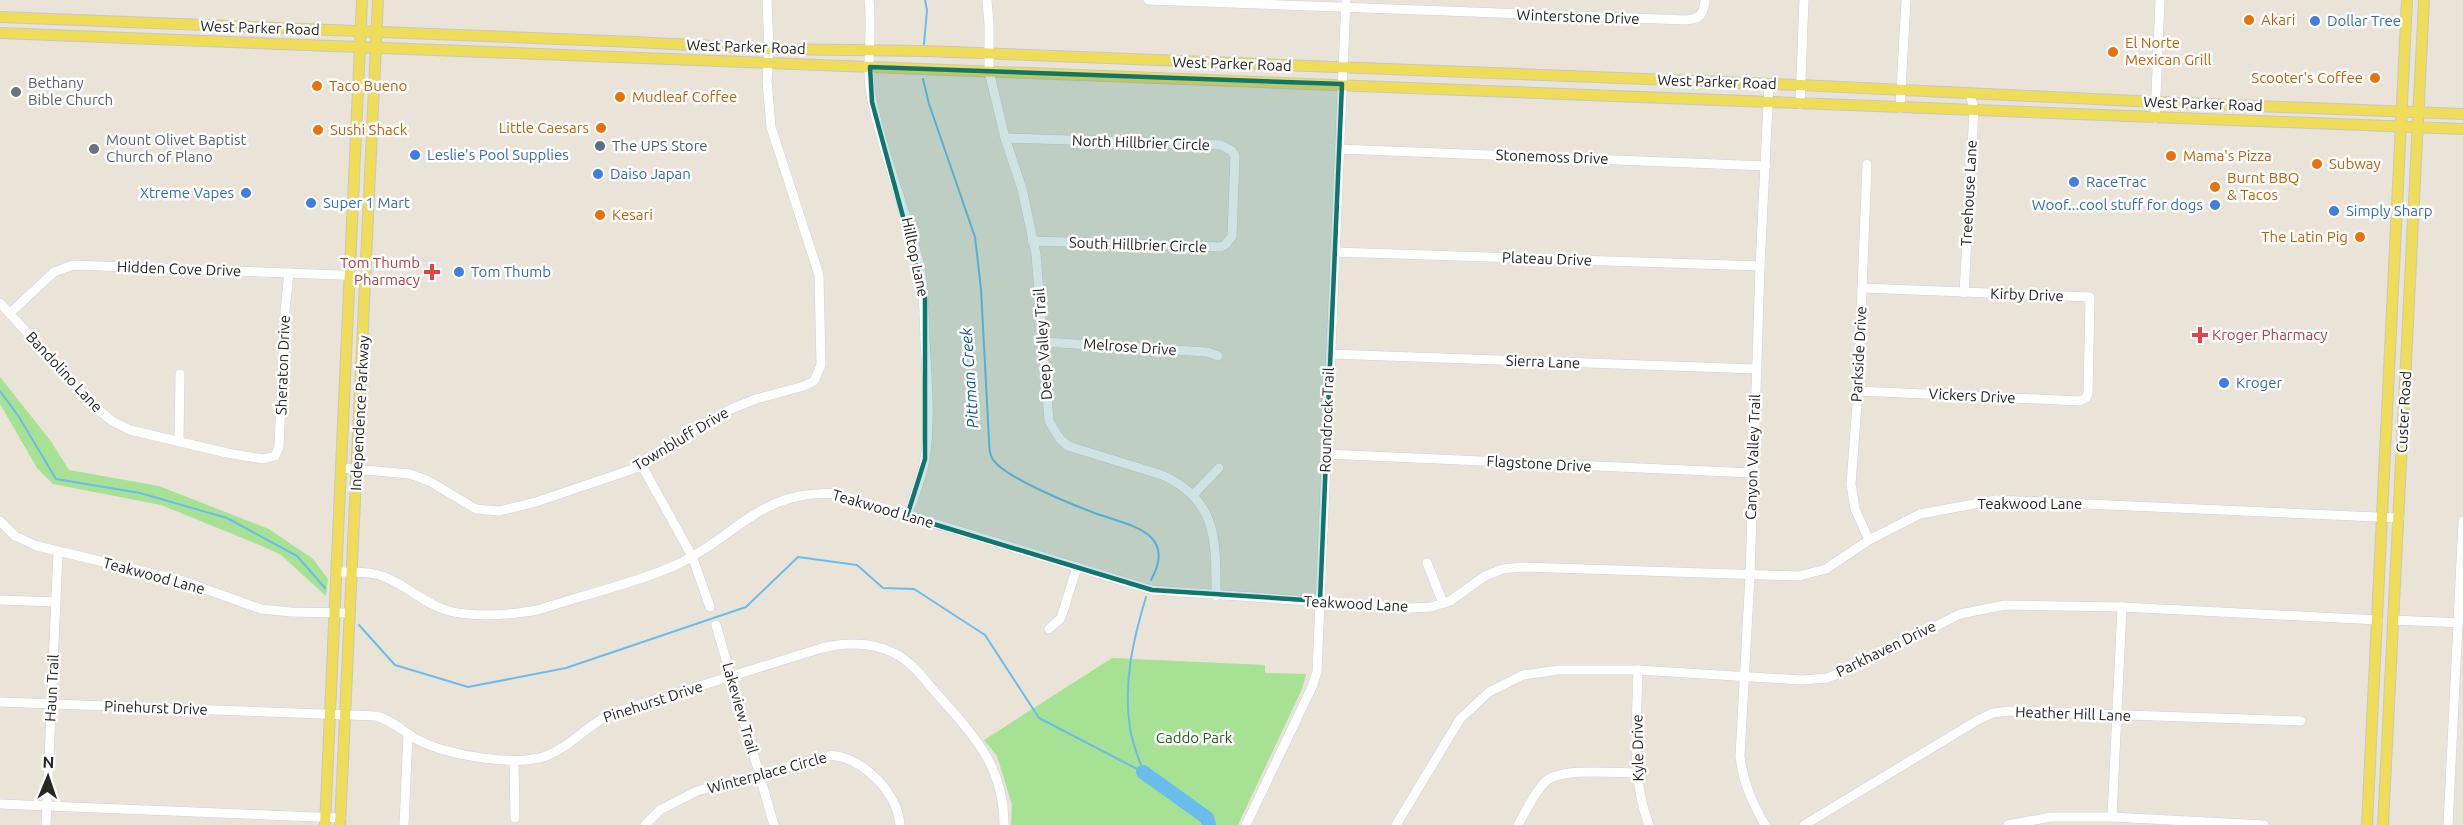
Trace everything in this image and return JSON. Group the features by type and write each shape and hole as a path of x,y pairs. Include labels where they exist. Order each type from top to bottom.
{"main road":[{"name":"Independence Parkway","path":"325,821 362,0"},
{"name":"Independence Parkway","path":"341,822 378,0"},
{"name":"Custer Road","path":"2367,825 2407,0"},
{"name":"Custer Road","path":"2383,825 2424,0"},
{"name":"West Parker Road","path":"0,17 769,49 989,54 1800,85 2463,114"},
{"path":"134,38 135,23"},
{"path":"237,43 238,27"},
{"name":"West Parker Road","path":"0,33 2463,129"},
{"path":"500,37 500,53"},
{"path":"594,57 595,40"},
{"path":"680,60 681,44"},
{"path":"2069,114 2071,98"},
{"path":"2285,108 2285,123"},
{"path":"354,166 369,167"},
{"path":"2388,415 2403,416"},
{"path":"2378,620 2393,620"}],"street":[{"name":"Townbluff Drive","path":"341,468 410,474 429,481 476,509 488,511 536,502 642,466 695,429 731,409 756,399 804,387 814,381 821,366 819,275 771,127 768,102 767,0"},
{"name":"Hilltop Lane","path":"869,0 871,50 869,85 872,102 908,221 925,298 928,377 925,459 907,516"},
{"name":"Deep Valley Trail","path":"987,0 988,71 1005,138 1022,189 1038,278 1049,421 1060,439 1068,446 1162,475 1174,480 1193,495 1207,512 1212,526 1216,560 1215,596"},
{"name":"Winterstone Drive","path":"1149,0 1345,4 1686,21 1696,19 1703,13 1705,0"},
{"path":"1800,104 1804,0"},
{"path":"1900,108 1906,0"},
{"path":"2155,118 2160,0"},
{"name":"Roundrock Trail","path":"1246,825 1312,687 1317,670 1345,4"},
{"name":"Canyon Valley Trail","path":"1765,825 1750,799 1742,777 1740,756 1750,575 1756,369 1769,84"},
{"name":"Treehouse Lane","path":"1964,293 1974,110 1970,94"},
{"name":"North Hillbrier Circle","path":"1005,138 1221,145 1232,151 1235,156 1235,194"},
{"name":"Stonemoss Drive","path":"1339,149 1766,166"},
{"name":"Parkside Drive","path":"1867,164 1858,391 1851,484 1855,509 1869,540"},
{"name":"South Hillbrier Circle","path":"1032,241 1221,247 1232,236 1235,194"},
{"name":"Plateau Drive","path":"1335,252 1760,266"},
{"name":"Hidden Cove Drive","path":"9,313 54,273 73,265 366,276"},
{"name":"Sheraton Drive","path":"275,456 279,447 285,310 289,273"},
{"name":"Kirby Drive","path":"1862,288 2090,297 2088,393 2086,398"},
{"name":"Bandolino Lane","path":"0,303 104,416 130,430 179,442 263,459 275,456"},
{"name":"Melrose Drive","path":"1042,342 1207,352 1218,356"},
{"name":"Sierra Lane","path":"1330,354 1756,369"},
{"path":"179,442 180,374"},
{"name":"Vickers Drive","path":"1858,391 2080,401 2086,398"},
{"name":"Flagstone Drive","path":"1326,454 1752,473"},
{"path":"642,466 692,556 710,607"},
{"path":"1193,495 1219,468"},
{"name":"Teakwood Lane","path":"336,572 389,578 414,595 449,611 492,615 538,610 666,569 692,556 768,506 796,496 819,493 838,494 1152,590 1411,608 1431,607 1443,603 1462,594 1485,576 1503,569 1521,567 1750,575 1813,574 1826,569 1869,540 1920,514 1996,500 2399,518"},
{"name":"Teakwood Lane","path":"0,521 15,536 25,541 58,552 183,581 261,609 350,613"},
{"path":"2448,825 2458,728 2462,521"},
{"name":"Haun Trail","path":"46,825 58,552"},
{"path":"1427,563 1443,603"},
{"path":"1049,629 1061,618 1077,567"},
{"path":"0,600 56,602"},
{"name":"Parkhaven Drive","path":"1396,825 1460,719 1489,692 1523,675 1541,671 1638,670 1802,680 1827,678 1893,648 1938,623 1960,614 2005,605 2122,607 2378,620"},
{"path":"2112,817 2122,607"},
{"path":"2393,620 2460,622"},
{"name":"Lakeview Trail","path":"716,625 774,825"},
{"name":"Pinehurst Drive","path":"0,702 383,718 419,740 441,748 514,762 535,759 555,752 605,716 837,645 873,646 895,654 918,672 982,746 1002,793 1004,825"},
{"name":"Kyle Drive","path":"1638,670 1638,792 1649,825"},
{"name":"Heather Hill Lane","path":"1804,825 1978,720 1993,714 2009,711 2301,721"},
{"path":"404,825 408,734"},
{"name":"Winterplace Circle","path":"645,825 660,810 697,791 831,755 844,757 865,769 895,804 900,825"},
{"path":"514,762 515,818"},
{"path":"1518,825 1537,792 1552,777 1573,773 1637,774"},
{"path":"0,804 341,822"},
{"path":"2008,825 2051,817 2112,817 2264,825"}],"highlighted area":[{"path":"870,67 1342,84 1320,601 1152,590 907,516 925,459 925,298 872,102"}],"green space":[{"path":"0,377 50,440 69,470 159,486 269,529 313,559 328,579 326,596 281,555 262,546 161,505 53,484 37,468 0,404"},
{"name":"Caddo Park","path":"1112,658 1265,665 1265,673 1306,674 1302,689 1238,825 1011,825 1012,805 997,756 984,740"}],"waterway":[{"name":"Pittman Creek","path":"924,44 927,10 925,0"},
{"name":"Pittman Creek","path":"923,79 929,104 975,237 981,289 991,456 1008,473 1038,489 1144,532 1153,540 1158,550 1158,563 1151,580"},
{"path":"0,391 19,417 56,479 140,493 227,518 297,556 325,588"},
{"path":"359,625 395,665 468,687 566,668 746,607 798,557 857,565 883,588 914,589 985,635 1039,718 1143,772"},
{"name":"Pittman Creek","path":"1143,772 1131,734 1128,695 1133,645 1146,597"},
{"name":"Pittman Creek","path":"1143,772 1207,818 1209,825"}],"place":[{"name":"Akari","path":"2249,20"},
{"name":"Dollar Tree","path":"2315,21"},
{"name":"El Norte Mexican Grill","path":"2113,52"},
{"name":"Scooter's Coffee","path":"2375,78"},
{"name":"Taco Bueno","path":"317,86"},
{"name":"Bethany Bible Church","path":"16,92"},
{"name":"Mudleaf Coffee","path":"620,97"},
{"name":"Little Caesars","path":"601,128"},
{"name":"Sushi Shack","path":"318,130"},
{"name":"The UPS Store","path":"600,146"},
{"name":"Mount Olivet Baptist Church of Plano","path":"94,149"},
{"name":"Leslie's Pool Supplies","path":"415,155"},
{"name":"Mama's Pizza","path":"2171,156"},
{"name":"Subway","path":"2317,164"},
{"name":"Daiso Japan","path":"598,174"},
{"name":"RaceTrac","path":"2074,182"},
{"name":"Burnt BBQ & Tacos","path":"2215,187"},
{"name":"Xtreme Vapes","path":"246,193"},
{"name":"Super 1 Mart","path":"311,203"},
{"name":"Woof...cool stuff for dogs","path":"2215,205"},
{"name":"Simply Sharp","path":"2334,211"},
{"name":"Kesari","path":"600,215"},
{"name":"The Latin Pig","path":"2360,237"},
{"name":"Tom Thumb Pharmacy","path":"432,272"},
{"name":"Tom Thumb","path":"459,272"},
{"name":"Kroger Pharmacy","path":"2200,335"},
{"name":"Kroger","path":"2224,383"}]}
